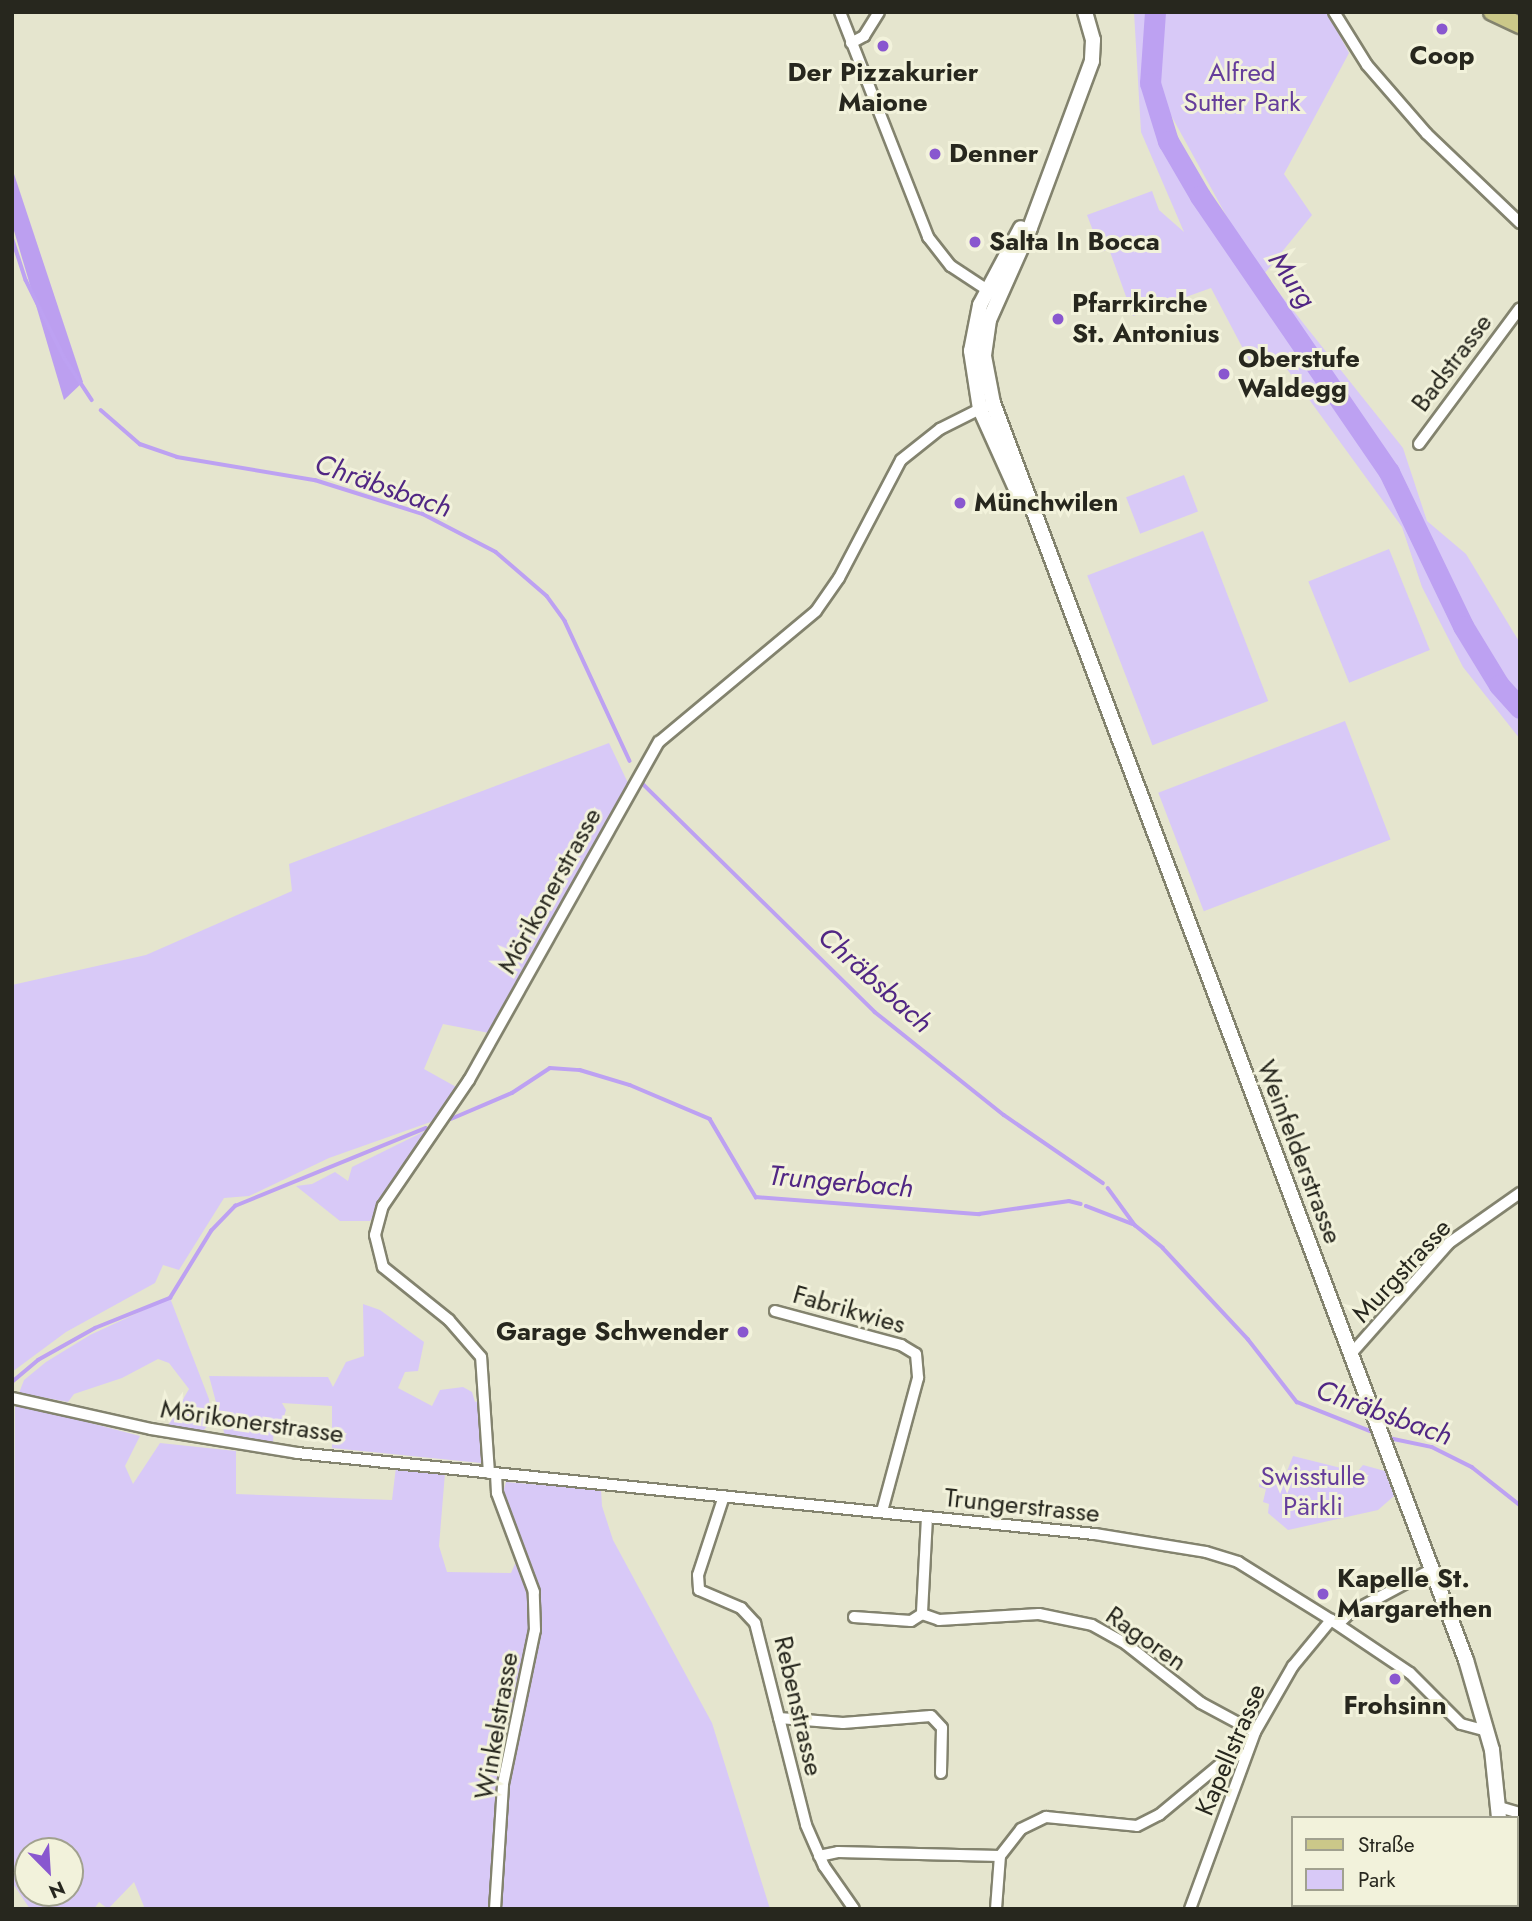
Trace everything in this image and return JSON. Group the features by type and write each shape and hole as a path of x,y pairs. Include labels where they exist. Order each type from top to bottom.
{"main road":[{"name":"Weinfelderstrasse","path":"1085,12 1094,53 1035,211 992,293 984,347 987,406 1030,510 1432,1569 1488,1731 1499,1813"},
{"path":"1492,12 1520,24"}],"street":[{"path":"839,12 928,237 951,266 992,293"},
{"path":"852,43 864,36 879,12"},
{"path":"1335,13 1367,65 1427,134 1520,223"},
{"name":"Badstrasse","path":"1419,444 1520,308"},
{"name":"Mörikonerstrasse","path":"534,1592 497,1493 481,1357 449,1320 383,1267 375,1235 383,1206 469,1080 659,742 816,611 839,578 901,460 940,429 987,406"},
{"name":"Murgstrasse","path":"1350,1355 1449,1243 1520,1193"},
{"name":"Fabrikwies","path":"775,1311 901,1345 916,1354 918,1378 882,1511"},
{"name":"Mörikonerstrasse","path":"12,1398 151,1429 290,1451 493,1473"},
{"name":"Trungerstrasse","path":"493,1473 1095,1534 1206,1552 1238,1562 1335,1622 1410,1673 1461,1724 1488,1731"},
{"name":"Rebenstrasse","path":"724,1496 698,1586 702,1594 737,1606 753,1620 799,1802 819,1856 854,1909"},
{"path":"922,1614 927,1517"},
{"name":"Kapellstrasse","path":"1190,1909 1255,1732 1293,1666 1335,1622 1432,1569"},
{"name":"Winkelstrasse","path":"495,1909 503,1784 535,1630 534,1592"},
{"name":"Ragoren","path":"854,1617 911,1621 922,1614 939,1620 1040,1614 1092,1625 1126,1644 1201,1703 1255,1732"},
{"path":"779,1718 842,1723 932,1716 942,1728 941,1773"},
{"path":"996,1909 1000,1856 1021,1829 1046,1817 1124,1827 1147,1822 1230,1756 1246,1755"},
{"path":"1499,1813 1520,1813"},
{"path":"819,1856 838,1852 1000,1856"}],"green space":[{"name":"Alfred Sutter Park","path":"1134,12 1160,12 1154,89 1204,190 1238,237 1156,88 1163,12 1327,12 1349,53 1284,174 1312,215 1264,274 1403,448 1427,521 1466,554 1520,643 1520,739 1463,667 1422,587 1402,527 1284,365 1250,362 1211,288 1133,316 1109,249 1101,252 1087,215 1152,191 1159,210 1184,232 1141,132"},
{"path":"1184,475 1198,511 1140,534 1126,497"},
{"path":"1203,531 1268,701 1152,745 1087,575"},
{"path":"1389,549 1430,650 1349,683 1308,582"},
{"path":"1345,721 1391,840 1204,911 1158,793"},
{"path":"609,743 628,783 489,1033 443,1024 424,1069 458,1088 439,1119 329,1158 249,1196 224,1198 179,1270 163,1265 155,1283 66,1332 12,1372 12,985 146,955 292,891 289,864"},
{"path":"429,1129 370,1221 340,1221 296,1186 312,1184 335,1172 348,1181 352,1167"},
{"path":"170,1298 209,1399 212,1421 202,1432 168,1425 189,1389 169,1363 158,1359 122,1378 74,1394 68,1402 19,1393 24,1380 46,1362 90,1335"},
{"path":"363,1304 380,1310 424,1342 418,1371 405,1372 398,1388 432,1406 440,1390 463,1387 472,1392 475,1402 483,1399 481,1463 332,1448 332,1406 282,1403 286,1410 282,1423 274,1424 273,1443 225,1436 209,1376 328,1377 333,1387 346,1362 364,1356"},
{"path":"15,1403 140,1436 125,1466 133,1484 160,1443 236,1451 236,1494 392,1500 396,1467 445,1473 439,1546 447,1572 511,1573 515,1564 529,1561 502,1496 506,1482 601,1490 602,1506 613,1540 712,1723 770,1909 145,1909 134,1882 108,1909 99,1902 94,1909 30,1909 29,1907 84,1907 84,1837 14,1837 14,1885 12,1882"},
{"name":"Swisstulle Pärkli","path":"1293,1456 1357,1472 1363,1465 1385,1471 1394,1496 1378,1510 1288,1530 1268,1513 1269,1504 1263,1502 1266,1489 1259,1487 1260,1477 1283,1481"}],"shaded area":[{"path":"12,168 83,382 64,400 12,224"}],"waterway":[{"name":"Murg","path":"1155,12 1150,83 1168,141 1200,196 1389,472 1463,626 1499,685 1520,708"},
{"name":"Chräbsbach","path":"12,237 26,280 65,359 92,400"},
{"name":"Chräbsbach","path":"101,410 140,444 177,457 315,480 423,514 496,552 547,596 565,621 630,761"},
{"name":"Chräbsbach","path":"641,782 875,1012 1004,1115 1103,1183"},
{"name":"Trungerbach","path":"451,1119 512,1093 550,1068 580,1070 630,1085 710,1119 756,1197 979,1214 1069,1201 1081,1204"},
{"name":"Trungerbach","path":"12,1382 38,1360 95,1328 170,1298 211,1231 235,1206 426,1128"},
{"name":"Chräbsbach","path":"1108,1188 1135,1225 1163,1248 1248,1339 1297,1402 1375,1433"},
{"name":"Trungerbach","path":"1086,1206 1133,1224"},
{"name":"Chräbsbach","path":"1389,1438 1432,1447 1472,1467 1520,1505"}],"place":[{"name":"Coop","path":"1442,29"},
{"name":"Der Pizzakurier Maione","path":"883,46"},
{"name":"Denner","path":"935,154"},
{"name":"Salta In Bocca","path":"975,242"},
{"name":"Pfarrkirche St. Antonius","path":"1058,319"},
{"name":"Oberstufe Waldegg","path":"1224,374"},
{"name":"Münchwilen","path":"960,503"},
{"name":"Garage Schwender","path":"743,1332"},
{"name":"Kapelle St. Margarethen","path":"1323,1594"},
{"name":"Frohsinn","path":"1395,1679"}]}
